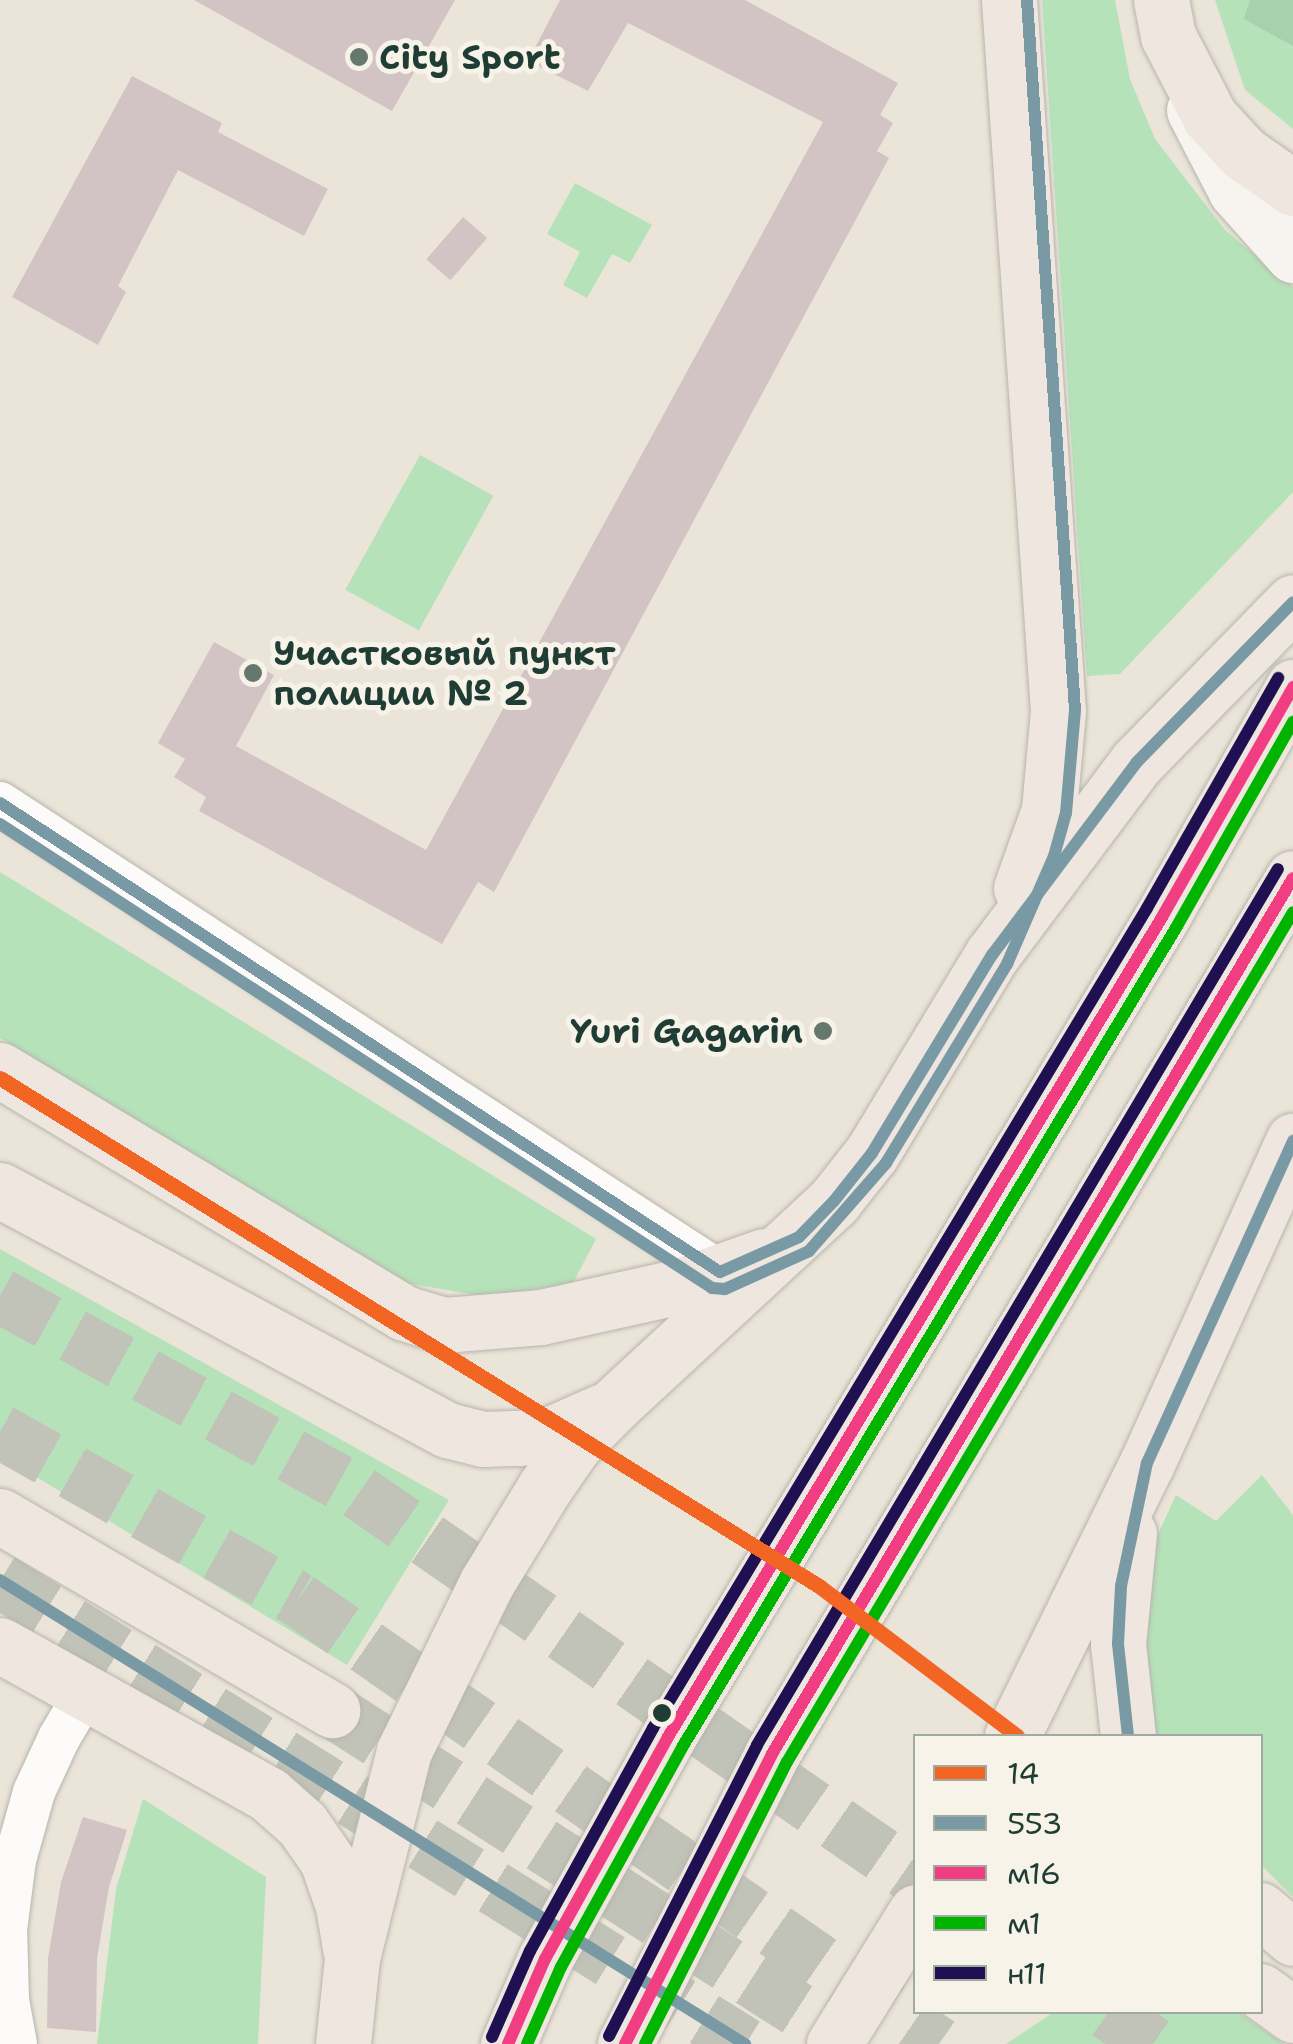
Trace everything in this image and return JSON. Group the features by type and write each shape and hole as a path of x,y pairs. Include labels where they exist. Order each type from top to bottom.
{"main road":[{"path":"992,955 1038,849 1049,810 1058,711 1009,0"},
{"path":"1164,18 1210,117 1243,153 1293,188"},
{"path":"1164,18 1208,144 1236,191 1293,255"},
{"path":"343,2044 352,1958 404,1751 516,1533 576,1444 799,1237 872,1152 992,955 1137,762 1189,704 1293,602"},
{"path":"508,2044 545,1959 668,1737 1152,934 1293,687"},
{"path":"625,2044 772,1754 1293,878"},
{"path":"0,1070 404,1313 444,1325 541,1317 676,1287 757,1259 799,1237"},
{"path":"1013,1734 1147,1463 1293,1141"},
{"path":"1238,1267 1293,1185"},
{"path":"0,1190 447,1430 483,1439 551,1434 614,1405"},
{"path":"1128,1734 1118,1644 1121,1586 1147,1463"},
{"path":"0,1516 332,1710"},
{"path":"1059,1734 1058,1704 1068,1647 1092,1579"},
{"path":"0,1646 268,1794 302,1824 327,1860 343,1906 352,1958"},
{"path":"1263,1913 1293,1938"},
{"path":"834,2044 913,1917"},
{"path":"1263,1993 1293,2014"}],"street":[{"path":"0,803 720,1272"},
{"path":"16,2044 8,2000 6,1930 15,1860 34,1792 58,1738 85,1694"}],"green space":[{"path":"1042,0 1115,0 1130,79 1155,139 1225,230 1293,287 1293,492 1120,674 1087,676"},
{"path":"1215,0 1293,0 1293,129 1245,90"},
{"path":"1250,0 1293,0 1293,46 1244,19"},
{"path":"575,183 652,225 630,263 612,254 587,298 563,285 580,252 547,234"},
{"path":"420,455 493,496 419,630 345,590"},
{"path":"0,872 596,1239 573,1283 487,1297 401,1282 0,1038"},
{"path":"0,1249 449,1500 347,1665 0,1455"},
{"path":"1262,1475 1293,1515 1293,1897 1263,1867 1263,1734 1154,1734 1143,1651 1146,1560 1176,1495 1216,1521"},
{"path":"143,1799 266,1877 258,2044 97,2044 116,1889"},
{"path":"1051,2014 1241,2014 1284,2044 1006,2044"}],"building":[{"name":"City Sport","path":"194,0 455,0 392,111"},
{"path":"560,0 745,0 898,83 880,115 893,123 877,151 889,158 494,892 478,882 442,944 199,811 206,797 174,777 185,759 158,743 214,642 274,675 236,746 426,850 823,122 628,23 588,91 528,61"},
{"path":"132,76 222,123 218,132 328,189 304,236 178,170 118,286 126,292 98,345 12,297"},
{"path":"463,217 487,238 450,280 426,259"},
{"path":"83,1817 127,1830 109,1887 97,1959 96,2032 47,2028 48,1958 61,1882"}],"tunnel":[{"path":"0,1295 359,1492 913,1876"},
{"path":"0,1431 298,1599 939,2044"},
{"path":"0,1580 745,2044"},
{"path":"332,1710 852,2044"},
{"path":"1111,2014 1154,2044"}],"transit line":[{"path":"0,824 712,1288 725,1289 809,1251 886,1163 1007,964 1054,856 1066,813 1075,710 1027,0"},
{"name":"553","path":"0,803 720,1272 799,1237 834,1201 872,1153 992,955 1137,762 1293,602"},
{"name":"н11","path":"492,2037 530,1951 653,1728 1147,908 1278,678"},
{"name":"м16","path":"508,2044 545,1959 668,1737 1162,917 1293,687"},
{"name":"м1","path":"527,2044 561,1967 683,1746 1177,926 1293,722"},
{"name":"н11","path":"609,2036 757,1745 1278,869"},
{"name":"м16","path":"625,2044 772,1754 1293,878"},
{"name":"м1","path":"645,2044 787,1762 1293,912"},
{"name":"14","path":"0,1078 819,1586 1014,1734"},
{"name":"553","path":"1128,1734 1118,1644 1121,1586 1147,1463 1293,1141"},
{"name":"553","path":"0,1580 745,2044"}],"place":[{"name":"City Sport","path":"359,57"},
{"name":"Участковый пункт полиции № 2","path":"253,673"},
{"name":"Yuri Gagarin","path":"823,1031"}]}
